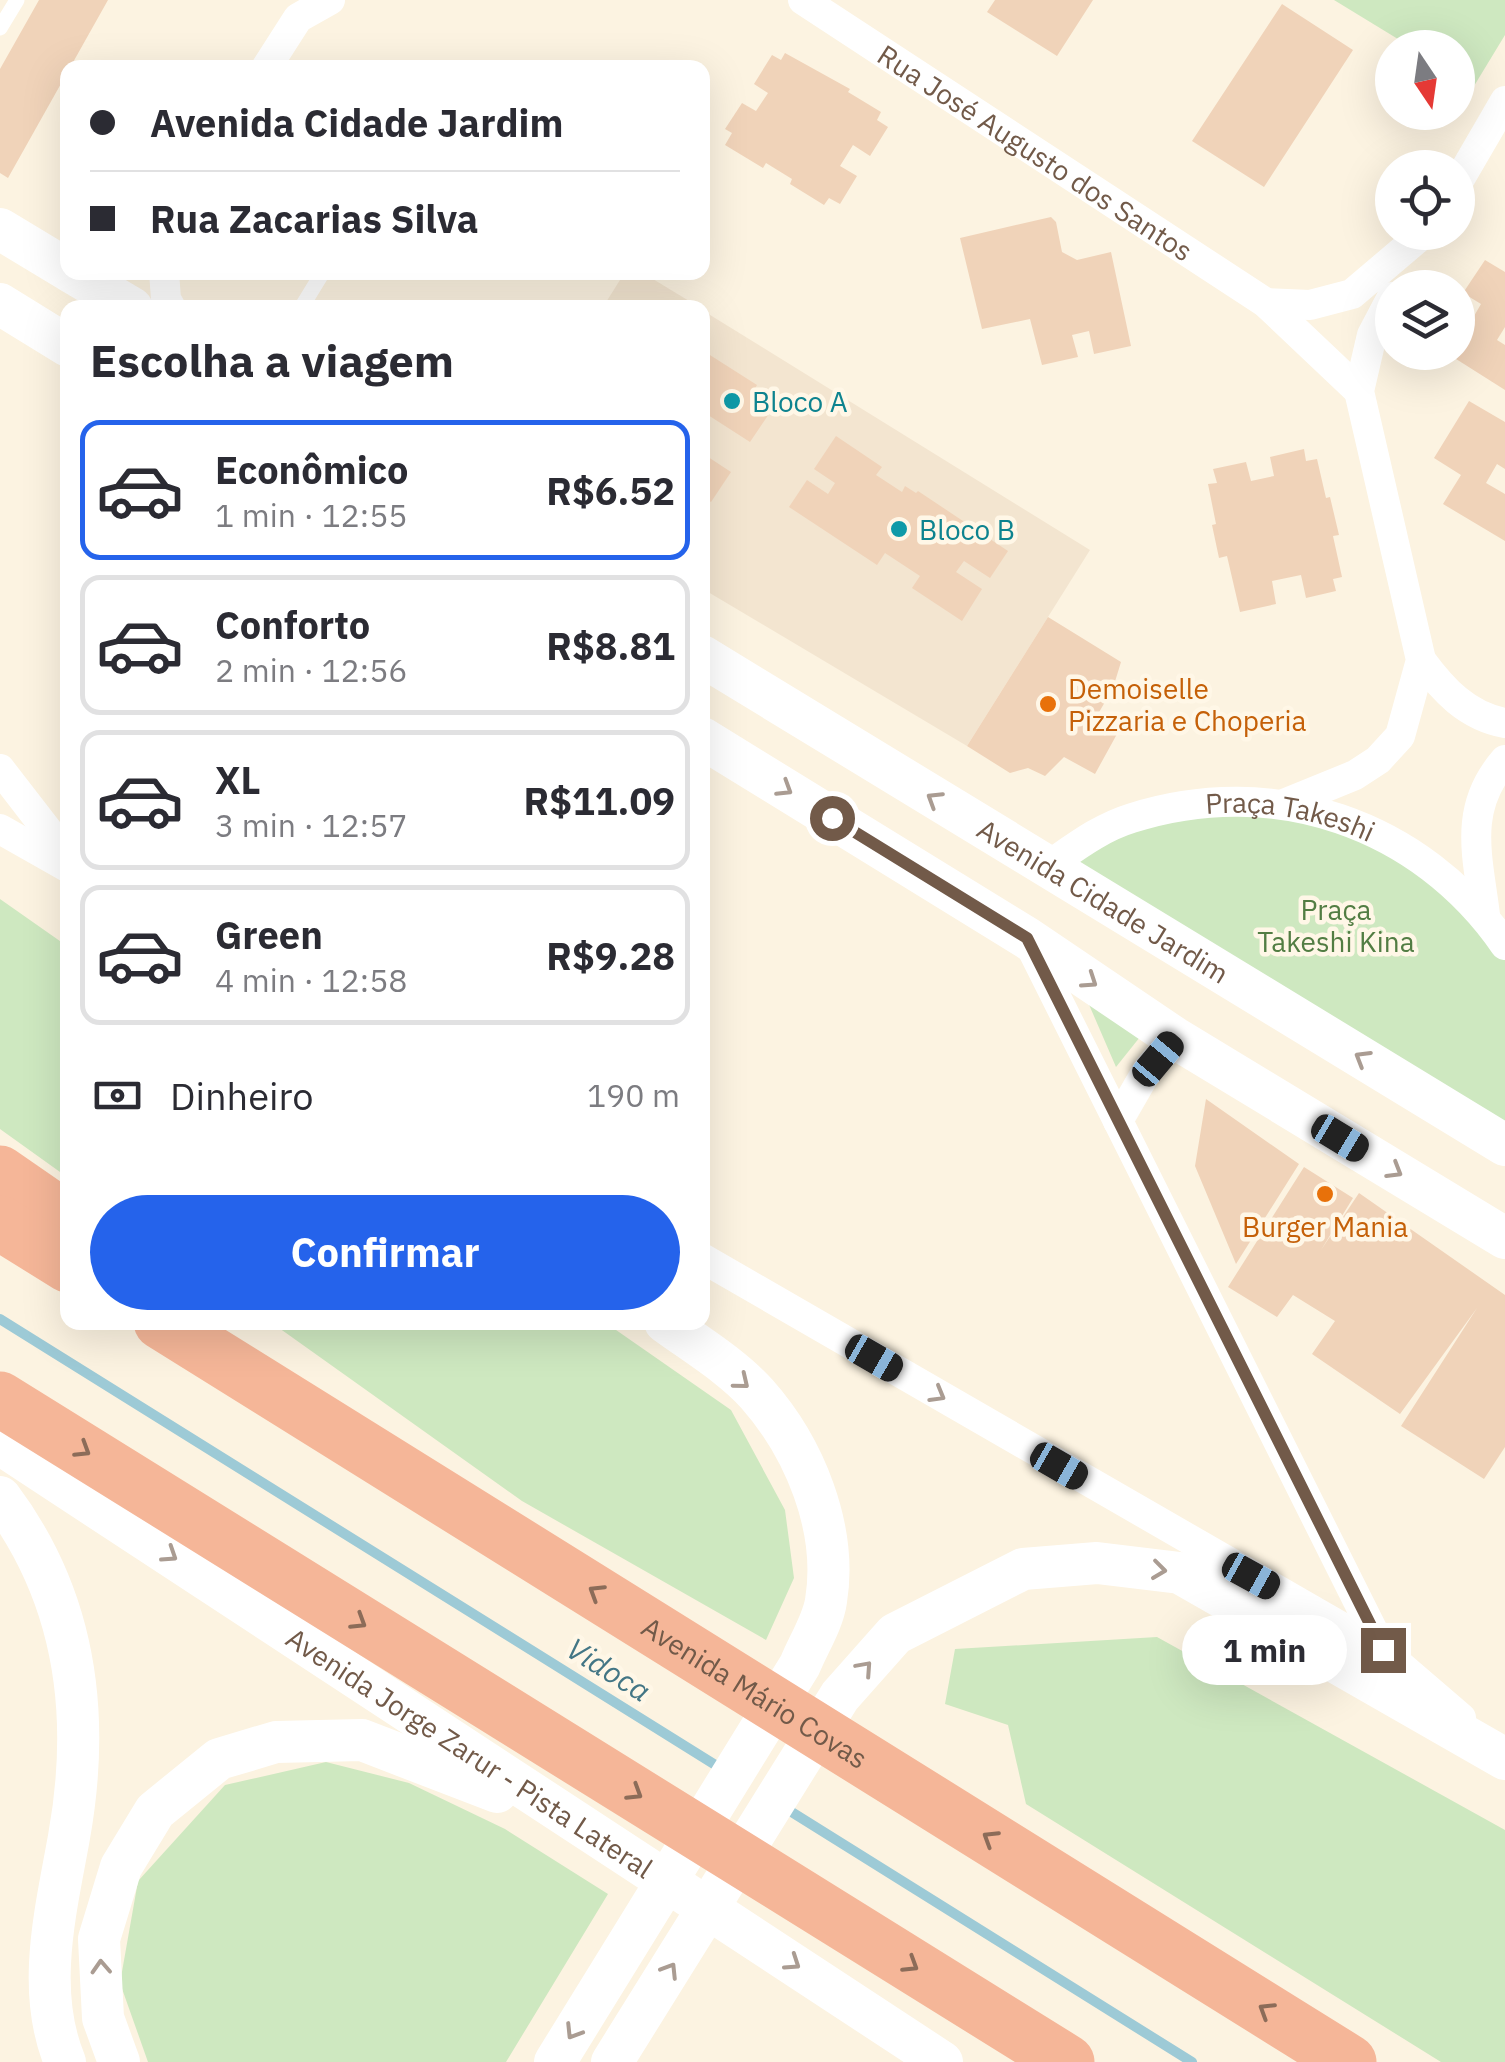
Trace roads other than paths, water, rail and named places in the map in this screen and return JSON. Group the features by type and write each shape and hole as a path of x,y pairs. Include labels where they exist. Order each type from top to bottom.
{"highway":[{"path":"0,1173 60,1214"},
{"path":"0,1223 60,1260"},
{"name":"Avenida Mário Covas","path":"174,1330 1349,2062"},
{"path":"217,1330 325,1424"},
{"path":"0,1399 1067,2062"}],"main road":[{"path":"0,229 60,264"},
{"path":"86,280 119,300"},
{"path":"0,304 60,341"},
{"name":"Avenida Cidade Jardim","path":"710,661 1505,1145"},
{"path":"710,743 1027,938 1175,1038 1505,1238"},
{"path":"554,2062 800,1665 826,1602 826,1549 820,1513 810,1478 783,1428 754,1391 675,1330"},
{"name":"Avenida Jorge Zarur - Pista Lateral","path":"0,1444 942,2062"},
{"path":"0,1497 40,1562 64,1623 77,1683 80,1738 70,1830 48,1952 52,2000 65,2062"},
{"path":"615,2059 840,1696 894,1634 1024,1569 1097,1563 1180,1573 1505,1757"},
{"path":"119,2062 103,2018 100,1939 121,1867 155,1811 219,1759 276,1742 362,1740 460,1775 601,1836"}],"street":[{"path":"271,60 298,18 330,0"},
{"name":"Rua José Augusto dos Santos","path":"803,0 1266,304 1359,391"},
{"path":"1475,153 1505,101"},
{"path":"1266,304 1310,304 1352,294 1405,250"},
{"path":"1375,329 1359,391 1421,660 1445,692 1467,708 1505,723"},
{"path":"1284,804 1354,775 1378,760 1400,736 1421,660"},
{"path":"1484,915 1475,830 1477,808 1491,776 1505,760"},
{"path":"0,768 60,847"},
{"name":"Praça Takeshi","path":"1046,868 1090,836 1131,818 1230,799 1284,804 1340,817 1384,836 1429,866 1484,915 1505,945"},
{"path":"0,829 60,863"},
{"path":"1027,938 1383,1650"},
{"path":"1118,1121 1148,1069 1175,1038"},
{"path":"710,1263 1383,1650 1505,1757"}],"lane":[{"path":"0,28 16,0"}],"waterway":[{"name":"Vidoca","path":"0,1319 725,1771"},
{"name":"Vidoca","path":"782,1806 1192,2062"}],"place":[{"name":"Bloco A","path":"732,401"},
{"name":"Bloco B","path":"899,529"},
{"name":"Demoiselle Pizzaria e Choperia","path":"1048,704"},
{"name":"Burger Mania","path":"1325,1194"}],"park label":[{"name":"Praça Takeshi Kina","path":"1336,925"}]}
